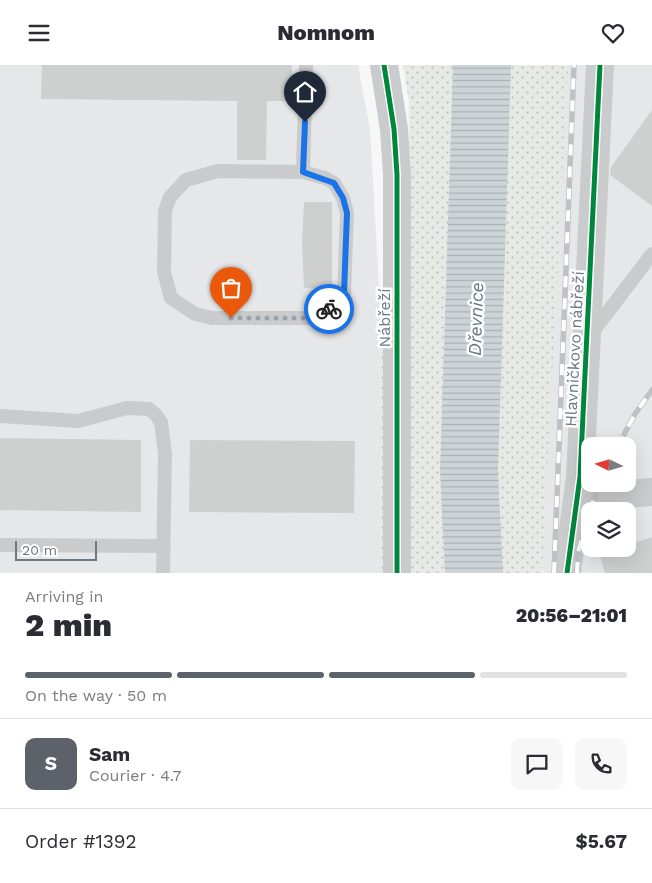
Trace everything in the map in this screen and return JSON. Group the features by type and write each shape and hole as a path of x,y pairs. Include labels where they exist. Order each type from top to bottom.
{"street":[{"name":"Nábřeží","path":"384,65 394,129 397,175 398,573"},
{"name":"Hlavničkovo nábřeží","path":"567,573 580,477 600,65"},
{"path":"580,477 596,491 614,495 652,492"}],"lane":[{"path":"303,172 306,65"},
{"path":"218,171 303,172 334,183 343,198 347,213 344,293 336,305 324,313 308,318 212,318 195,314 172,298 164,272 165,211 170,197 186,180 218,171"},
{"path":"588,339 652,254"},
{"path":"0,416 78,421 127,408 149,409 156,415 161,422 165,454 163,573"},
{"path":"0,545 164,546"}],"shaded area":[{"path":"0,65 358,65 370,129 379,287 381,573 0,573"},
{"path":"403,65 568,65 542,573 409,573 409,102"},
{"path":"557,65 652,65 652,573 543,573 540,492"},
{"path":"379,287 388,292 388,573 381,573"}],"water":[{"name":"Dřevnice","path":"453,65 511,65 498,471 503,573 445,573 440,471"}],"building":[{"path":"42,65 292,65 291,101 267,101 266,160 237,160 237,101 41,99"},
{"path":"652,110 652,206 610,175 611,167"},
{"path":"304,202 332,202 332,289 304,288 302,240"},
{"path":"0,438 141,440 141,512 0,510"},
{"path":"190,440 355,441 354,513 189,512"},
{"path":"652,537 652,573 605,573 600,557 636,557 636,542"}],"railway":[{"path":"554,573 574,65"},
{"path":"623,437 635,414 652,390"},
{"path":"593,502 596,493"},
{"path":"577,573 578,552 581,542"}],"cycle path":[{"path":"384,65 394,129 397,175 397,573"},
{"path":"567,573 580,477 600,65"}],"way so far":[{"path":"231,318 308,318 324,313 329,309"}],"route":[{"path":"305,122 303,172 325,178 334,183 340,191 347,213 344,293 336,305 329,309"}]}
